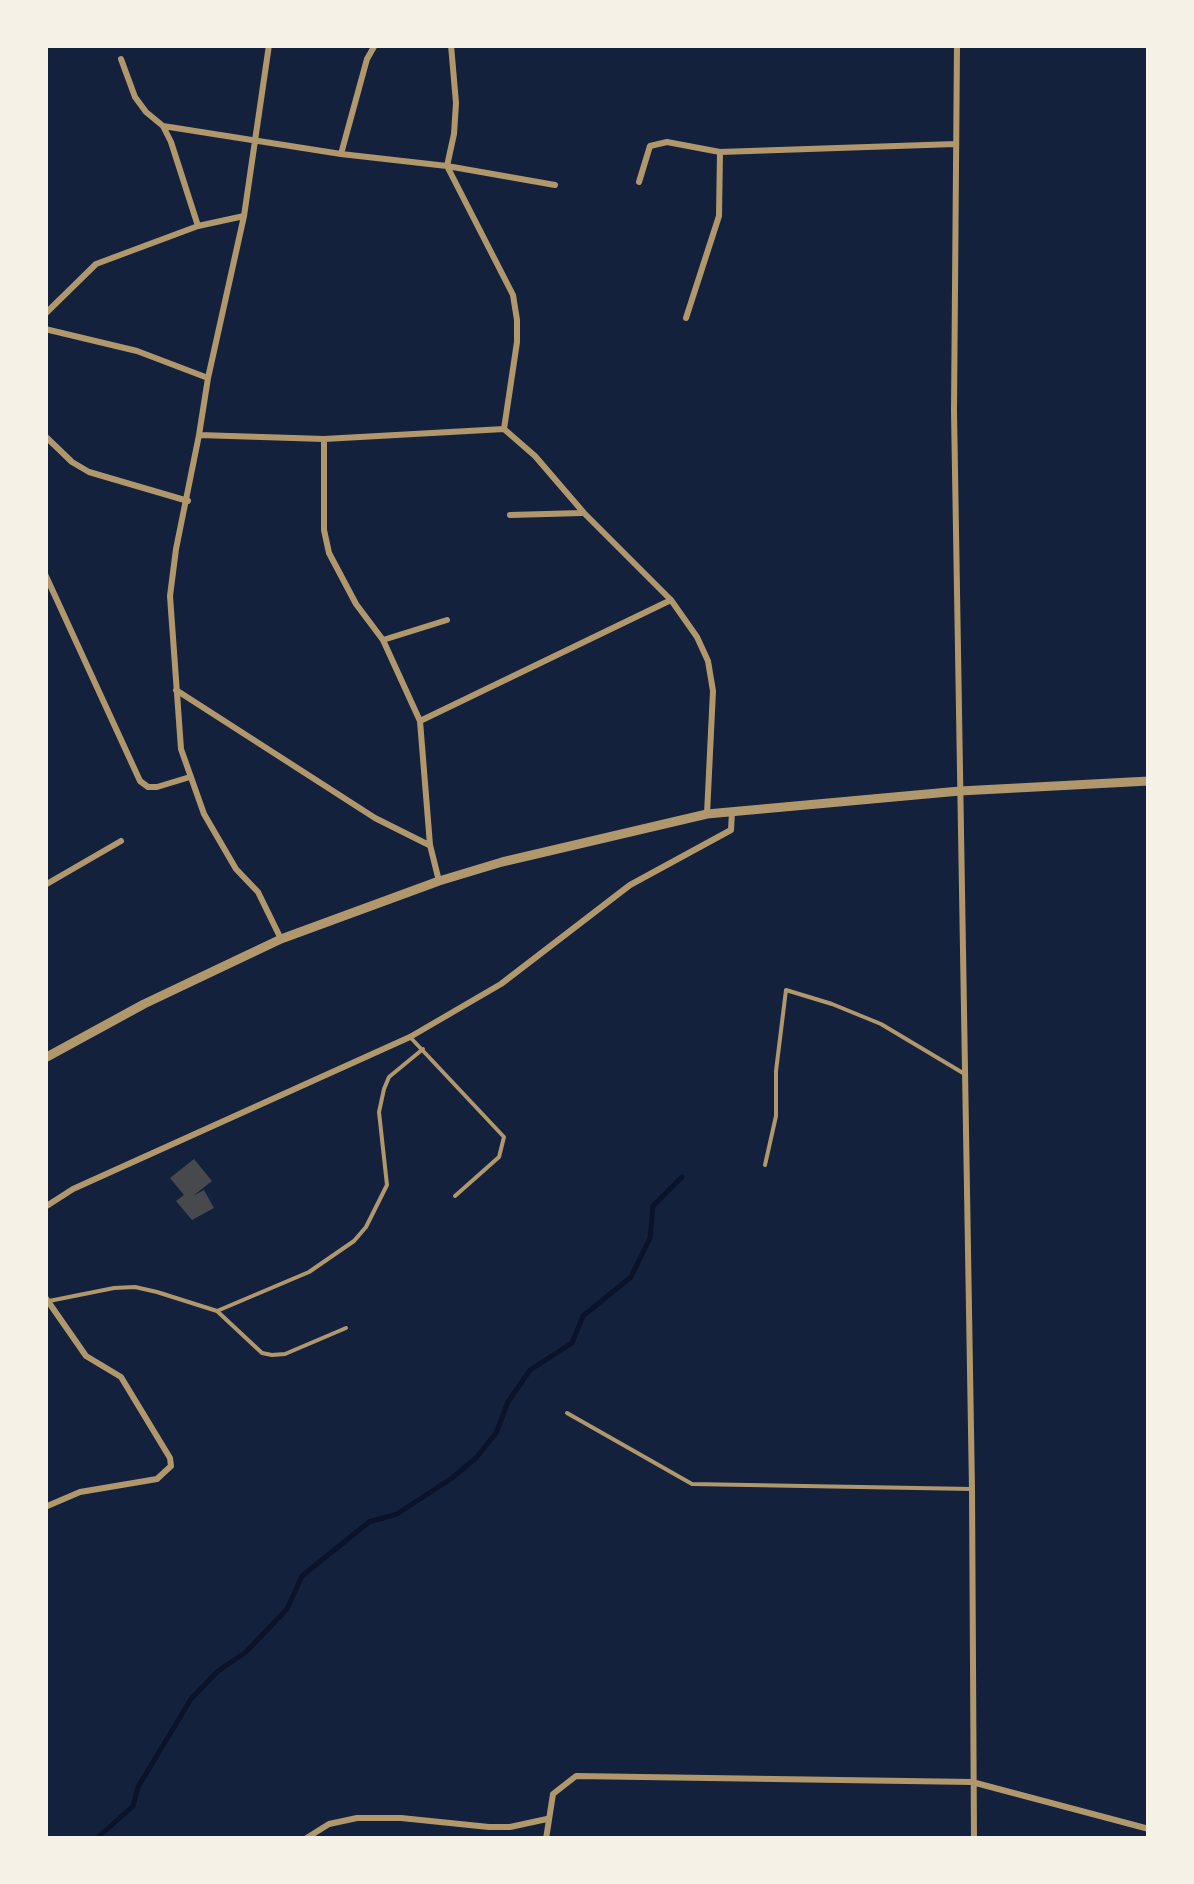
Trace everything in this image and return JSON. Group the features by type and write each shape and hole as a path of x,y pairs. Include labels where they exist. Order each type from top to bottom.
{"street":[{"path":"269,45 244,216 208,378 170,596 181,749 204,814 236,869 258,892 281,939"},
{"path":"341,154 367,59 376,45"},
{"path":"451,45 455,119 447,166 512,295 517,342 504,429"},
{"path":"957,45 954,411 974,1839"},
{"path":"120,60 135,97 164,126 555,184"},
{"path":"164,126 198,226"},
{"path":"640,182 650,146 667,142 720,152 956,144"},
{"path":"686,318 719,216 720,152"},
{"path":"45,314 96,264 198,226 244,216"},
{"path":"45,329 136,351 208,378"},
{"path":"199,435 324,440 504,429 535,456 584,513 671,600 708,661 713,691 707,814"},
{"path":"45,436 72,462 89,472 188,501"},
{"path":"324,440 324,530 329,553 356,604 384,640 420,721 430,845 440,880"},
{"path":"510,515 584,513"},
{"path":"45,574 140,781 157,788 190,776"},
{"path":"420,721 671,600"},
{"path":"384,640 447,620"},
{"path":"176,690 375,818 430,845"},
{"path":"45,1058 144,1004 281,939 440,880 502,862 707,814 960,790 1149,782"},
{"path":"45,1207 73,1189 410,1037 501,984 630,885 731,830 732,812"},
{"path":"46,883 120,841"},
{"path":"45,1507 80,1492 157,1479 171,1466 170,1458 121,1377 86,1356 47,1300"},
{"path":"546,1839 553,1794 576,1776 972,1782 1149,1829"},
{"path":"305,1839 330,1824 356,1818 401,1818 489,1827 547,1819"}],"lane":[{"path":"764,1165 776,1116 776,1071 786,990 880,1024 963,1073"},
{"path":"410,1037 504,1137 499,1158 455,1196"},
{"path":"217,1311 309,1272 366,1227 387,1185 380,1112 384,1089 389,1077 423,1049"},
{"path":"47,1300 135,1287 217,1311 262,1352 272,1356 346,1328"},
{"path":"566,1413 692,1484 972,1489"}],"building":[{"path":"194,1159 212,1181 193,1196 204,1190 214,1208 192,1220 176,1201 184,1195 170,1178"}],"waterway":[{"path":"96,1839 133,1806 138,1787 191,1699 218,1671 246,1652 287,1609 302,1576 369,1522 397,1514 476,1458 496,1433 508,1402 530,1370 572,1343 583,1316 631,1277 650,1238 653,1206 682,1177"}]}
